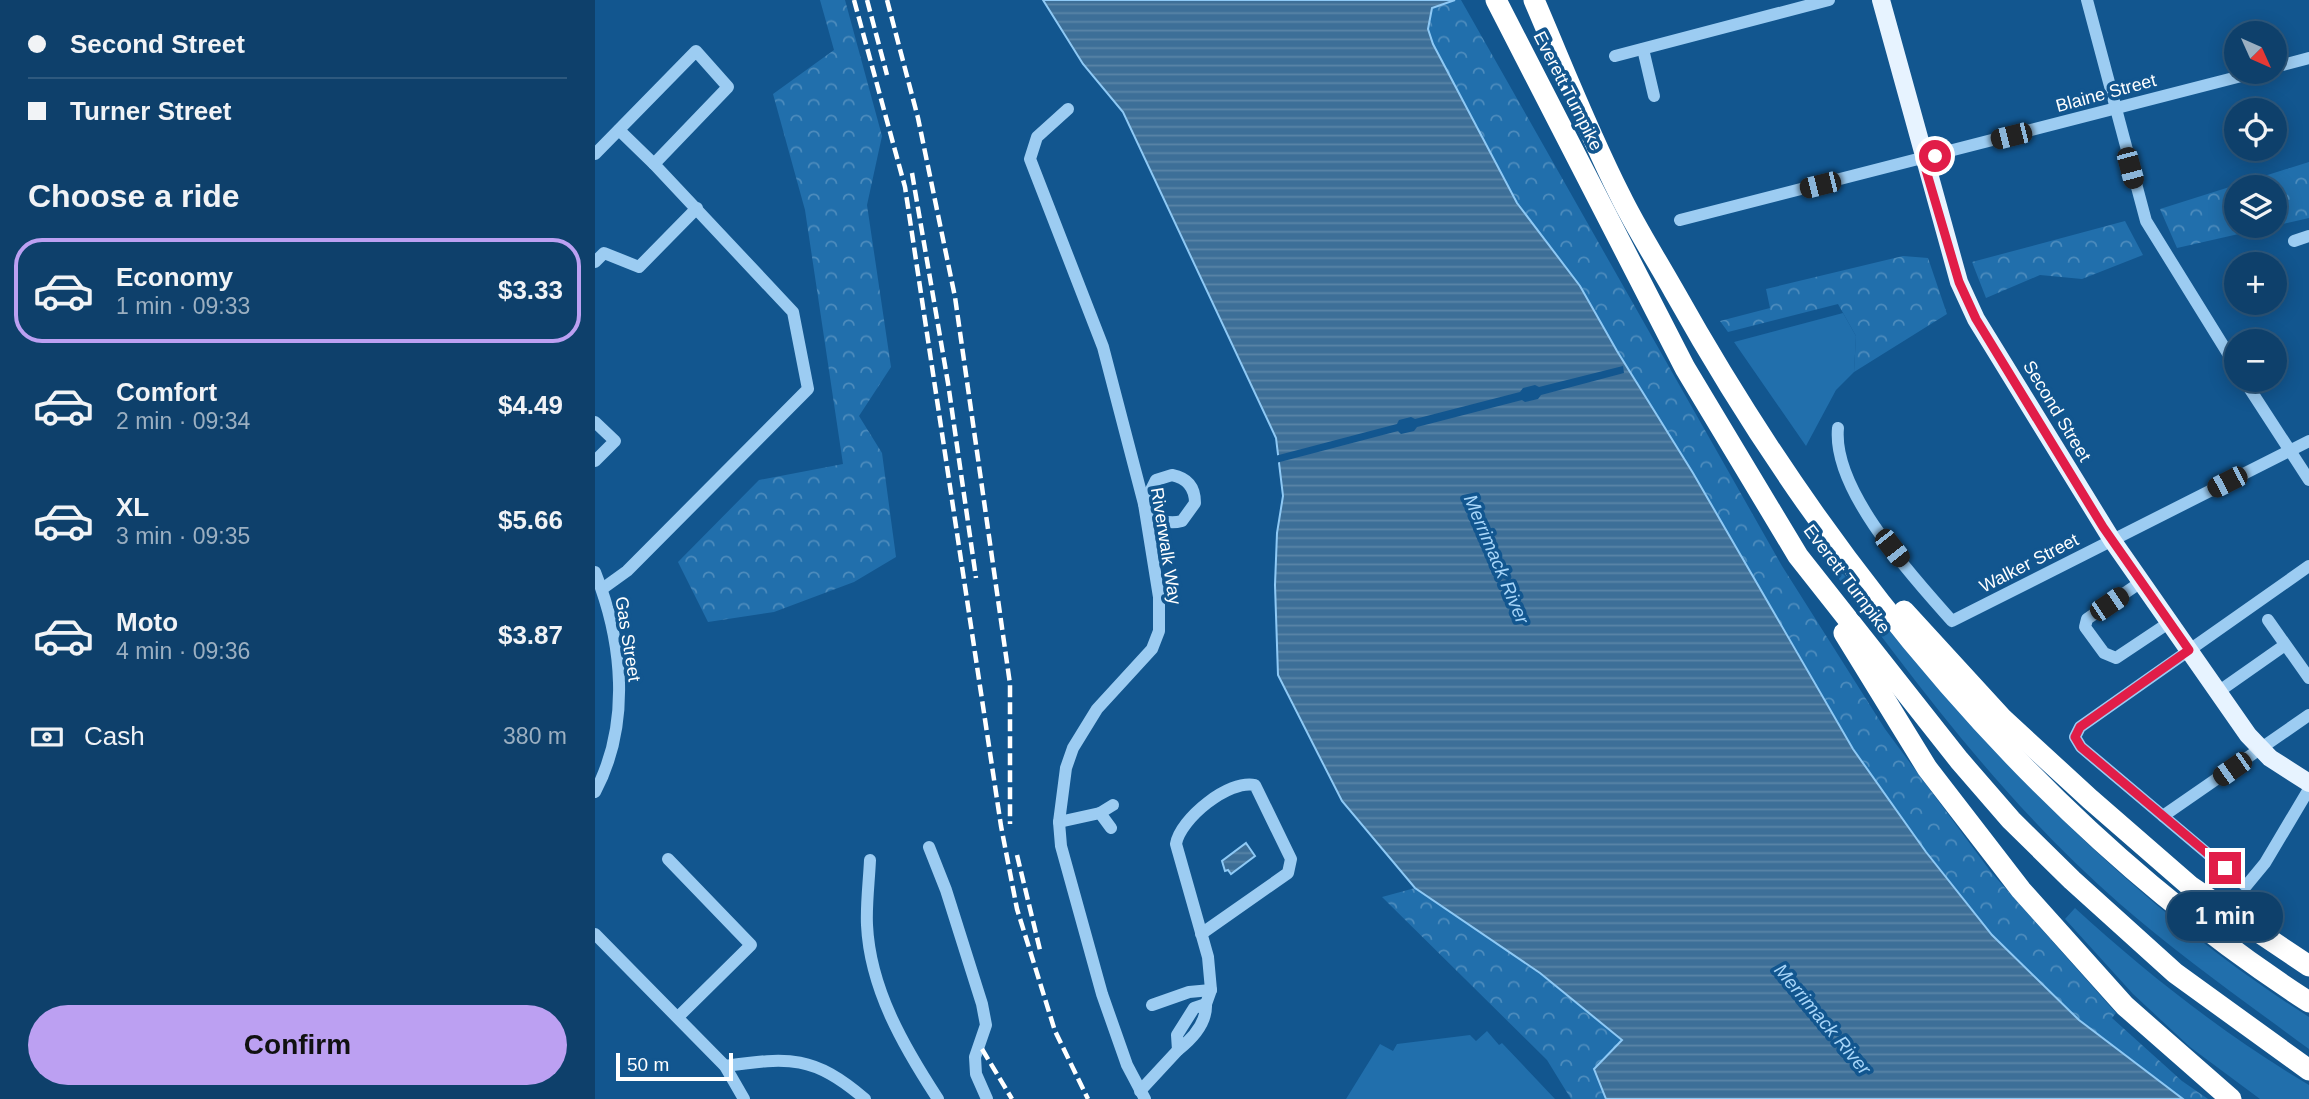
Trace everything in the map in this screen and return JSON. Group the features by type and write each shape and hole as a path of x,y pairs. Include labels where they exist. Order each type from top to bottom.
{"highway":[{"name":"Everett Turnpike","path":"1535,1 1620,195 1694,328 1809,507 1925,658 2064,807 2230,949 2309,1003"},
{"name":"Everett Turnpike","path":"1497,4 1685,368 1798,556 1959,760 2011,820 2072,880 2166,964 2221,1009 2309,1070"},
{"path":"1809,507 2003,719 2090,799 2190,886 2309,966"},
{"path":"1798,556 1927,768 2021,890 2125,1006 2231,1099"}],"main road":[{"name":"Second Street","path":"1881,0 1923,160 1966,299 2112,540 2218,692 2260,749 2309,783"}],"street":[{"path":"1615,56 1829,0"},
{"path":"2087,0 2149,228 2224,347"},
{"path":"1643,49 1654,96"},
{"path":"595,154 696,51 728,87 654,164"},
{"path":"2287,64 2309,58"},
{"name":"Blaine Street","path":"1680,220 1923,160 2224,81"},
{"name":"Riverwalk Way","path":"1068,109 1037,137 1030,159 1104,346 1144,503 1159,597 1159,631 1146,656 1083,728 1066,768 1059,822 1061,846 1102,994 1127,1065 1143,1095"},
{"path":"602,589 627,571 808,389 793,312 697,208 619,130"},
{"path":"595,262 604,253 639,267 697,208"},
{"path":"2294,241 2309,236"},
{"path":"2252,392 2309,480"},
{"path":"595,422 615,441 595,461"},
{"name":"Walker Street","path":"1838,428 1836,445 1840,462 1856,493 1879,530 1952,621 2309,441"},
{"path":"1172,475 1187,481 1195,495 1193,510 1182,521 1175,523 1160,521 1144,503 1151,486 1164,476 1172,475"},
{"path":"2309,566 2080,727 2075,737 2081,747 2246,886 2265,863 2309,789"},
{"name":"Gas Street","path":"595,572 602,589 617,660 620,700 619,727 612,754 595,793"},
{"path":"2141,582 2087,619 2080,629 2104,653 2116,658 2170,622"},
{"path":"2268,620 2309,678"},
{"path":"2218,692 2285,645"},
{"path":"2163,816 2309,715"},
{"path":"1143,1095 1178,1050 1177,1035 1194,1008 1206,1004 1211,989 1208,957 1201,934 1176,844 1178,832 1191,817 1235,784 1255,785 1291,859 1288,873 1201,934"},
{"path":"1059,822 1100,813 1114,805"},
{"path":"1100,813 1111,828"},
{"path":"929,847 946,890 982,1004 986,1025 975,1057 977,1074 987,1099"},
{"path":"668,859 751,945 678,1017"},
{"path":"870,860 867,926 880,992 895,1025 938,1099"},
{"path":"595,934 725,1066 744,1099"},
{"path":"1152,1005 1189,992 1211,989"},
{"path":"725,1066 771,1060 802,1060 830,1073 865,1099"}],"green space":[{"path":"820,0 845,0 882,136 867,205 891,367 859,416 882,453 896,557 854,582 774,612 708,622 678,562 759,480 843,464 805,210 773,94 834,50"},
{"path":"1461,0 1782,566 1885,729 1991,872 2116,1013 2112,1018 2182,1081 2208,1099 2183,1099 2079,1020 1992,935 1926,852 1853,749 1693,473 1580,286 1517,203 1433,44 1428,29 1431,7"},
{"path":"2309,162 2309,218 2287,223 2287,175 2268,175"},
{"path":"2224,189 2224,237 2177,248 2160,209"},
{"path":"2125,221 2143,255 2082,279 2040,275 1986,298 1972,262"},
{"path":"1903,256 1928,258 1947,314 1854,372 1856,336 1838,304 1728,332 1720,321 1770,308 1766,289"},
{"path":"1843,313 1856,336 1854,372 1836,390 1806,446 1734,342"},
{"path":"1822,547 1929,678 1986,742 2107,862 2239,969 2309,1017 2309,1049 2213,978 2120,904 2036,823 1959,735 1886,643 1817,549"},
{"path":"1415,888 1540,973 1622,1040 1594,1069 1606,1099 1571,1099 1547,1060 1382,897"},
{"path":"2075,908 2187,1002 2247,1046 2309,1085 2309,1099 2260,1099 2190,1047 2133,994 2065,919"},
{"path":"1487,1031 1499,1045 1502,1043 1555,1099 1346,1099 1380,1044 1393,1051 1397,1044 1470,1035 1476,1041"}],"water":[{"name":"Merrimack River","path":"1043,0 1455,0 1432,8 1428,29 1433,44 1517,203 1580,286 1693,473 1853,749 1926,852 1992,935 2079,1020 2183,1099 1606,1099 1594,1069 1622,1040 1540,973 1415,888 1342,801 1278,675 1275,585 1277,533 1283,496 1276,438 1123,112 1083,64"},
{"path":"1246,843 1255,856 1231,874 1228,870 1225,871 1222,861"}],"pier":[{"path":"1623,366 1624,373 1541,395 1538,399 1525,402 1522,400 1417,427 1414,431 1401,434 1398,431 1276,463 1275,456 1397,424 1399,420 1411,417 1415,419 1520,392 1523,388 1535,385 1539,387"}],"railway":[{"path":"854,0 905,187 1001,826 1017,909 1055,1031 1088,1099"},
{"path":"867,0 887,75"},
{"path":"887,0 918,118 955,297 1010,684 1010,824"},
{"path":"912,173 948,383 976,578"},
{"path":"1017,855 1040,950"},
{"path":"982,1049 1012,1099"}],"route":[{"path":"1935,156 1923,160 1959,282 1976,319 2103,527 2189,650 2080,727 2075,737 2081,747 2225,868"}]}
